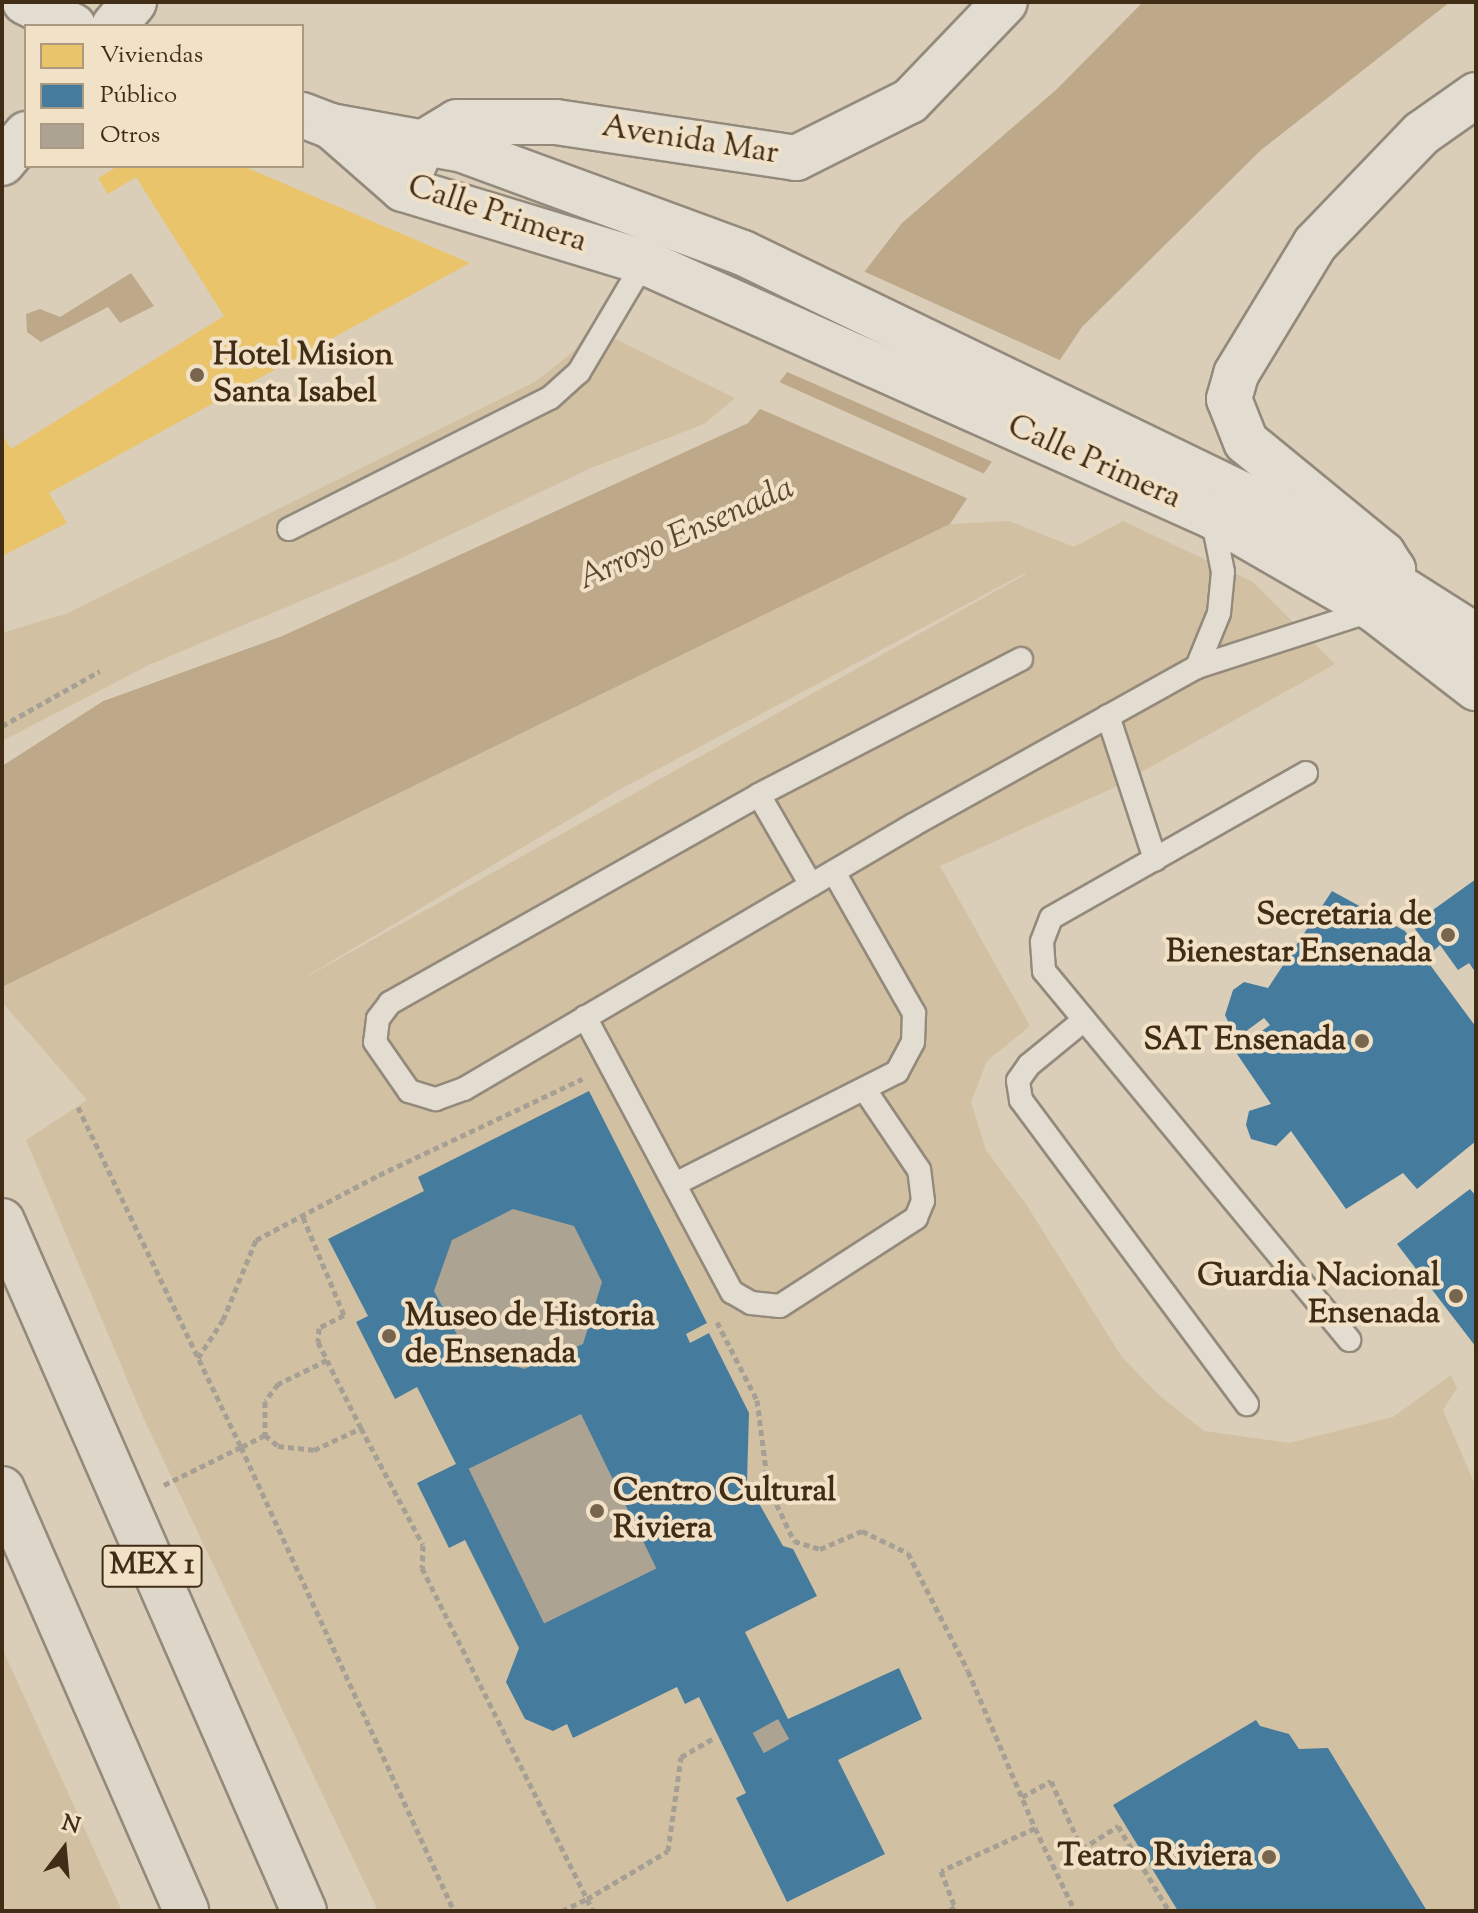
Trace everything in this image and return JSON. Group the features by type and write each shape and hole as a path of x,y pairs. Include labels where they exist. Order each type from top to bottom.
{"highway":[{"name":"MEX 1","path":"2,1221 304,1911"},
{"path":"2,1489 186,1911"}],"main road":[{"path":"25,2 69,24"},
{"path":"116,24 134,2"},
{"name":"Avenida Mar","path":"424,142 457,122 556,122 796,158 910,101 1005,2"},
{"path":"1476,95 1422,133 1315,244 1236,374 1229,399 1246,442 1383,554 1384,597 1476,636"},
{"name":"Calle Primera","path":"316,120 463,150 743,253 1147,467"},
{"name":"Calle Primera","path":"316,120 403,189 644,262 728,299 1147,467 1210,496 1384,597 1476,688"},
{"path":"2,163 24,136"},
{"path":"403,189 424,142"}],"lane":[{"path":"289,529 550,398 579,372 644,262"},
{"path":"1197,667 1219,613 1223,572 1210,496"},
{"path":"1021,659 759,795 390,1003 378,1019 375,1042 409,1091 436,1099 464,1089 811,885 1197,667 1384,597"},
{"path":"1108,716 1155,859"},
{"path":"1306,773 1051,918 1042,942 1044,971 1349,1340"},
{"path":"759,795 811,885"},
{"path":"675,1184 897,1072 913,1042 914,1013 834,872"},
{"path":"585,1017 732,1292 751,1303 780,1306 916,1218 919,1209 919,1170 865,1090"},
{"path":"1084,1020 1029,1065 1018,1081 1021,1100 1247,1404"}],"path":[{"path":"2,726 100,671"},
{"path":"198,1358 223,1320 256,1240 379,1175 590,1076"},
{"path":"78,1107 241,1447 454,1911"},
{"path":"303,1217 344,1315 319,1328 318,1342 423,1545 422,1568 593,1911"},
{"path":"715,1318 757,1400 768,1486 794,1541 820,1549 862,1531 908,1553 968,1671 1035,1828 1075,1911"},
{"path":"327,1360 278,1384 265,1401 265,1435 278,1446 314,1450 361,1428"},
{"path":"125,1504 265,1435"},
{"path":"562,1911 668,1851 681,1757 715,1737"},
{"path":"1022,1797 1051,1781 1082,1849 1118,1826 1169,1911"},
{"path":"948,1911 956,1909 941,1871 1035,1828"}],"shaded area":[{"path":"591,327 735,398 704,424 591,468 393,562 149,665 2,741 2,633 68,613 535,382 574,351"},
{"path":"1009,521 1074,547 1123,521 1253,582 1335,664 1111,789 940,866 1030,1026 987,1061 971,1102 986,1150 1026,1204 1122,1357 1159,1395 1204,1431 1289,1443 1393,1417 1451,1375 1457,1388 1443,1410 1476,1487 1476,1911 378,1911 143,1417 26,1140 87,1100 2,1002 2,987 950,524","holes":["1026,574 292,985 617,791"]},
{"path":"2,1648 122,1911 2,1911"}],"water":[{"name":"Arroyo Ensenada","path":"1143,2 1450,2 1261,150 1082,327 950,524 2,987 2,766 103,701 282,636 748,423 902,223 1057,89"},
{"path":"131,273 154,306 120,323 108,307 41,342 27,332 26,314 40,309 60,317"}],"pier":[{"path":"861,270 1064,362 995,463 785,371"},
{"path":"777,381 987,475 971,500 760,409 748,423 282,636 103,701 2,766 102,698 280,632 746,420"}],"building: Viviendas":[{"name":"Hotel Mision Santa Isabel","path":"115,168 248,168 470,263 49,493 67,523 2,556 2,434 11,449 224,316 136,177 108,194 98,178"}],"building: Público":[{"name":"Secretaria de Bienestar Ensenada","path":"1476,879 1476,973 1469,963 1458,970 1440,945 1432,952 1412,925"},
{"name":"SAT Ensenada","path":"1332,891 1405,931 1476,1027 1476,1141 1417,1189 1403,1173 1346,1209 1291,1131 1276,1146 1251,1139 1246,1125 1249,1111 1271,1104 1235,1051 1270,1025 1264,1018 1245,1032 1231,1028 1225,1015 1233,990 1244,982 1268,988"},
{"name":"Centro Cultural Riviera","path":"589,1091 707,1323 686,1334 690,1343 709,1333 749,1413 747,1482 783,1546 793,1549 817,1596 745,1632 788,1719 899,1668 922,1719 838,1760 885,1854 787,1902 736,1798 746,1793 699,1697 685,1704 677,1687 573,1738 567,1724 553,1731 525,1719 506,1682 519,1648 465,1540 449,1548 417,1483 456,1464 417,1387 395,1399 356,1322 368,1316 328,1239 424,1191 418,1177"},
{"name":"Guardia Nacional Ensenada","path":"1470,1189 1476,1196 1476,1347 1397,1244"},
{"name":"Teatro Riviera","path":"1256,1720 1260,1726 1289,1734 1299,1749 1328,1748 1427,1911 1178,1911 1113,1805"}],"building: Otros":[{"path":"513,1209 574,1226 602,1282 583,1344 524,1369 465,1350 434,1291 452,1240"},
{"path":"581,1414 656,1569 544,1623 469,1469"},
{"path":"778,1719 789,1739 764,1753 753,1733"}],"place":[{"name":"Hotel Mision Santa Isabel","path":"197,375"},
{"name":"Secretaria de Bienestar Ensenada","path":"1448,935"},
{"name":"SAT Ensenada","path":"1362,1041"},
{"name":"Guardia Nacional Ensenada","path":"1456,1296"},
{"name":"Museo de Historia de Ensenada","path":"389,1336"},
{"name":"Centro Cultural Riviera","path":"597,1511"},
{"name":"Teatro Riviera","path":"1269,1857"}]}
